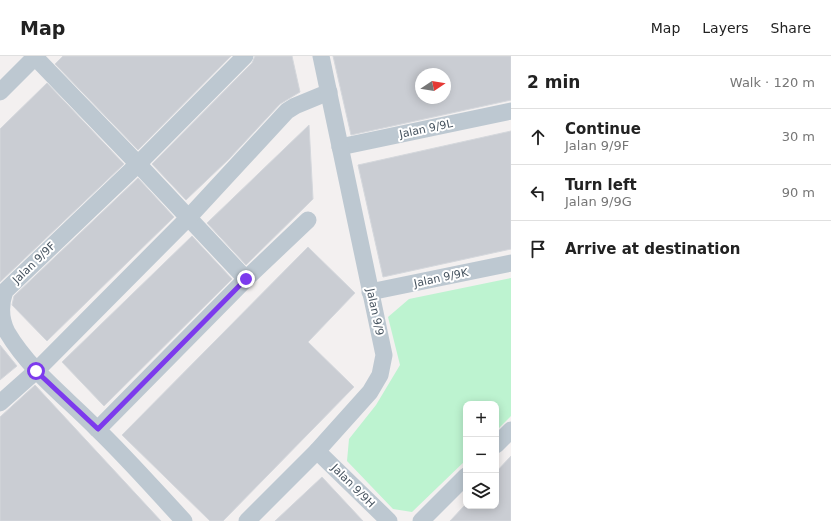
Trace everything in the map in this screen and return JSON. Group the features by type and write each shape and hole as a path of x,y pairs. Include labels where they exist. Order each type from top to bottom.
{"street":[{"path":"0,92 36,56 246,279"},
{"name":"Jalan 9/9F","path":"184,521 98,429 36,371 7,331 2,318 0,302 5,291 138,164 245,56"},
{"name":"Jalan 9/9","path":"247,521 317,451 370,392 380,375 384,355 321,56"},
{"path":"0,403 36,371 189,217 287,111 295,106 329,92"},
{"name":"Jalan 9/9L","path":"340,147 511,111"},
{"path":"98,429 246,279 308,220"},
{"name":"Jalan 9/9K","path":"370,292 511,263"},
{"path":"499,442 511,430"},
{"name":"Jalan 9/9H","path":"317,451 389,521"},
{"path":"421,521 463,479"}],"green space":[{"path":"511,278 511,416 499,428 499,401 463,401 463,463 412,512 393,509 347,461 349,439 376,405 400,365 388,317 409,299"}],"building":[{"path":"63,56 231,56 138,150 55,64"},
{"path":"255,56 292,56 300,92 280,104 229,159 186,200 152,164 252,63"},
{"path":"333,56 511,56 511,100 351,135"},
{"path":"47,83 124,164 0,282 0,129"},
{"path":"309,125 313,199 246,265 207,223"},
{"path":"511,131 511,249 383,277 358,165"},
{"path":"138,178 174,217 47,341 12,305 14,296"},
{"path":"192,236 232,279 104,406 62,362"},
{"path":"308,247 355,293 308,342 354,387 223,521 210,521 122,435"},
{"path":"0,345 17,366 0,380"},
{"path":"35,385 161,521 0,521 0,417"},
{"path":"511,456 511,521 450,521 463,507 463,509 499,509 499,469"},
{"path":"322,477 363,521 275,521"}],"route":[{"path":"36,371 98,429 246,279"}]}
